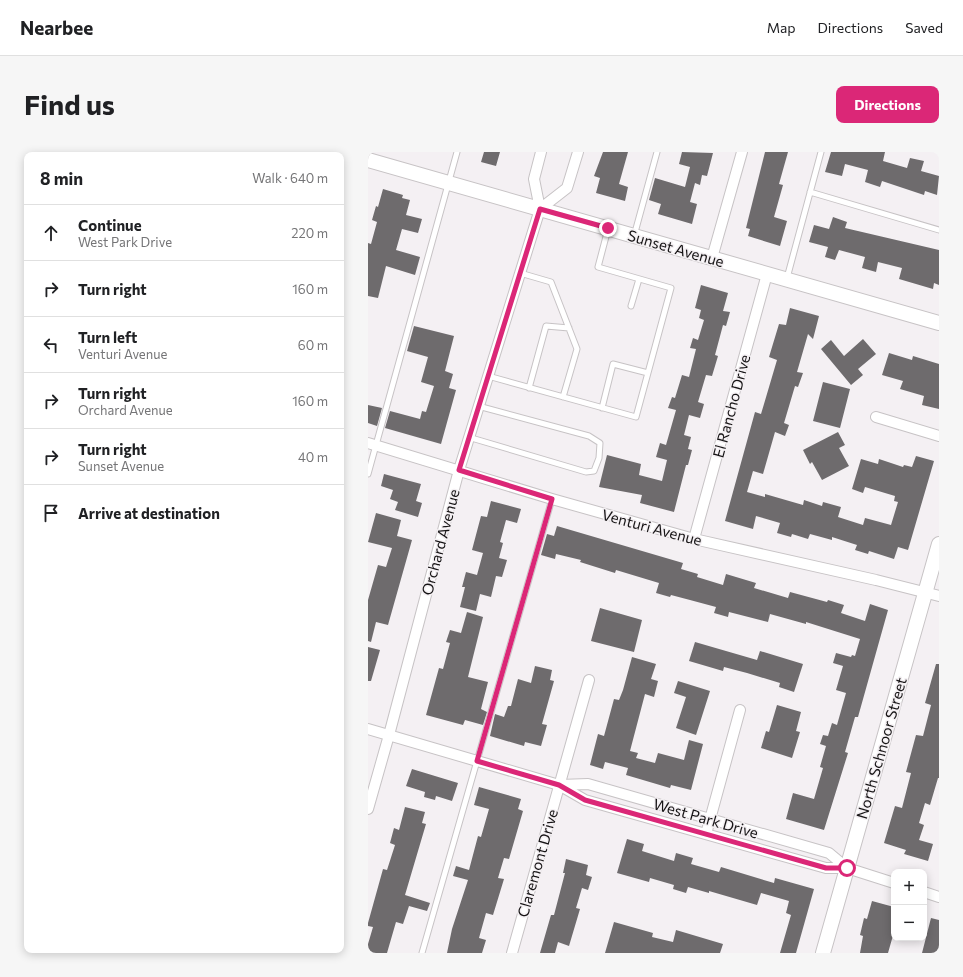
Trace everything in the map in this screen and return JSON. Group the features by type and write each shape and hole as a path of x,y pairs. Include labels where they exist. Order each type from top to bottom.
{"main road":[{"name":"Sunset Avenue","path":"368,160 939,323"},
{"name":"North Schnoor Street","path":"823,953 939,544"}],"street":[{"path":"541,152 534,179 540,209 567,188 578,152"},
{"path":"712,258 742,152"},
{"name":"Orchard Avenue","path":"368,809 468,437 540,209"},
{"name":"El Rancho Drive","path":"694,539 767,274"},
{"path":"876,417 939,436"},
{"name":"Venturi Avenue","path":"372,444 552,499 694,539 939,596"},
{"name":"Claremont Drive","path":"512,953 589,680"},
{"path":"706,834 740,710"},
{"name":"West Park Drive","path":"368,729 559,785 585,800 826,868 847,868 891,882"},
{"name":"West Park Drive","path":"559,785 588,784 829,852 847,868"},
{"path":"927,893 939,897"}],"lane":[{"path":"368,474 372,444 457,152"},
{"path":"634,236 657,152"},
{"path":"787,280 821,152"},
{"path":"810,192 939,230"},
{"path":"488,376 636,417 671,288 598,267 608,228"},
{"path":"520,273 551,282 577,349 563,397"},
{"path":"631,306 639,279"},
{"path":"529,388 546,326 569,328"},
{"path":"602,408 613,364 648,373"},
{"path":"468,437 586,472 594,471 599,458 600,443 595,438 478,406"},
{"path":"422,953 552,499"}],"building":[{"path":"484,152 500,152 496,166 481,162"},
{"path":"603,152 628,152 619,184 628,187 625,201 596,193 600,178 594,176"},
{"path":"682,152 713,153 707,176 702,175 700,185 695,183 690,202 697,204 692,224 658,214 661,204 649,200 655,178 685,187 690,167 679,164"},
{"path":"765,152 788,152 779,184 783,185 774,217 787,221 780,246 748,236 750,229 746,228"},
{"path":"831,152 885,152 883,161 907,168 910,158 924,161 921,171 939,176 937,195 925,191 924,195 882,181 880,187 865,182 868,170 845,164 842,176 825,172"},
{"path":"383,189 403,195 402,198 410,200 406,215 422,219 418,233 402,229 396,250 420,257 415,275 386,266 378,298 368,296 368,243 371,244 377,222 372,220 376,206 378,207"},
{"path":"833,217 847,222 845,228 939,250 939,285 934,283 933,289 899,279 902,268 878,262 876,272 862,268 865,257 839,250 835,260 825,257 828,247 809,242 814,225 829,229"},
{"path":"701,285 728,293 723,311 730,312 726,326 723,325 715,355 718,356 712,376 706,375 698,402 704,404 700,418 689,415 684,435 691,437 688,449 692,450 688,465 686,465 674,512 640,503 642,495 599,487 607,455 641,464 639,475 662,481 667,460 656,457 660,443 666,445 676,410 668,408 672,397 675,398 682,375 689,377 696,349 690,348 693,338 698,340 704,320 699,318 701,310 695,308"},
{"path":"790,308 819,316 813,339 808,334 797,372 803,373 798,387 795,386 784,423 789,425 785,436 775,432 763,474 753,471 747,492 765,497 765,494 803,505 804,500 822,506 823,502 841,507 838,517 863,525 865,518 891,525 898,502 894,501 895,496 865,487 863,493 852,489 861,459 878,464 879,459 903,467 904,465 912,467 916,456 934,461 908,550 898,547 894,559 869,551 868,554 855,550 857,545 832,537 832,540 810,534 808,539 792,534 791,537 777,533 780,523 756,516 753,529 725,521 755,412 761,414 777,360 769,357 779,324 786,325"},
{"path":"414,326 454,336 445,371 453,374 449,388 456,390 441,444 385,428 390,411 420,419 422,411 426,412 434,386 421,382 428,357 407,351"},
{"path":"863,339 876,354 858,369 863,375 851,385 821,349 831,340 844,356"},
{"path":"889,353 912,360 913,356 939,364 939,409 922,405 924,396 900,389 903,381 882,375"},
{"path":"823,382 850,389 840,428 813,421"},
{"path":"368,405 382,408 377,426 368,423"},
{"path":"838,432 845,445 839,448 849,466 822,480 812,462 810,464 803,450"},
{"path":"384,474 421,484 416,501 422,503 418,517 395,510 398,502 390,499 393,490 381,486"},
{"path":"491,501 521,509 517,523 506,520 500,542 503,543 499,558 507,560 502,577 496,576 491,597 480,594 476,611 460,607 465,587 462,587 466,572 477,575 483,553 472,550 481,516 487,517"},
{"path":"376,513 401,520 397,536 412,540 388,625 376,622 371,642 368,641 368,600 378,565 386,567 392,548 368,542"},
{"path":"557,526 683,563 681,569 698,574 697,577 723,585 726,574 756,583 754,588 788,598 790,592 844,605 841,613 865,621 870,604 888,610 858,717 855,717 845,752 848,753 824,830 786,819 793,793 814,799 823,768 820,767 826,746 820,744 823,735 828,736 832,723 837,725 846,693 836,690 843,666 833,663 836,653 851,657 852,655 855,656 860,639 806,622 806,624 770,614 768,622 729,612 728,617 714,613 716,607 671,595 670,597 656,593 659,583 616,570 615,573 580,562 581,560 556,554 555,559 541,555 547,534 554,536"},
{"path":"600,608 642,620 634,652 591,641"},
{"path":"467,612 483,617 468,677 488,682 481,709 487,712 483,725 465,720 463,725 426,715 439,668 443,669 450,643 446,642 450,630 461,633"},
{"path":"695,642 757,660 760,651 803,664 794,692 779,687 780,683 747,673 724,667 723,671 689,661"},
{"path":"368,647 380,650 371,681 368,681"},
{"path":"632,657 656,664 651,679 658,681 654,697 645,694 630,751 638,753 636,758 655,763 658,753 684,760 689,740 703,744 691,790 671,785 670,788 626,775 628,768 605,762 603,769 590,765 598,734 604,736 614,699 619,700"},
{"path":"936,664 939,664 939,778 930,805 925,803 919,823 924,825 919,840 933,844 928,861 904,854 906,850 884,843 895,806 902,808 911,773 906,772 916,735 923,736 931,705 925,703"},
{"path":"535,666 552,670 550,680 554,681 542,724 547,725 541,746 525,742 524,746 490,736 495,714 504,717 508,706 511,706 518,679 531,683"},
{"path":"678,681 710,691 696,735 676,728 686,697 674,693"},
{"path":"777,705 801,712 796,731 800,732 792,758 761,748 766,731 769,732"},
{"path":"412,769 458,783 452,801 436,796 435,800 424,797 425,792 406,786"},
{"path":"479,787 521,799 518,809 523,811 509,859 504,858 498,878 504,879 493,915 486,913 479,938 486,940 482,953 447,953 452,929 468,880 453,876 456,866 469,870 478,836 481,837 489,809 474,805"},
{"path":"405,807 425,812 422,823 426,824 405,895 430,903 427,911 409,906 403,924 396,922 387,953 368,953 368,944 373,927 368,926 368,923 383,869 387,870 395,845 390,843 394,828 399,830"},
{"path":"627,839 644,844 642,851 674,861 676,853 693,858 691,864 719,872 721,867 774,883 775,878 814,889 796,953 780,953 791,915 786,913 789,901 761,893 757,905 709,891 709,893 688,887 686,893 673,889 674,885 650,878 649,882 617,873"},
{"path":"566,859 588,865 586,875 592,877 588,890 582,888 576,908 580,909 569,946 558,942 555,953 540,953 551,915 554,915 565,873 563,873"},
{"path":"872,901 891,906 891,941 888,953 860,953 863,936 860,935 864,918 867,919"},
{"path":"931,918 939,920 939,953 922,953 925,941 927,941 927,934"},
{"path":"614,922 653,933 652,937 673,942 676,930 723,944 720,953 605,953"}],"route":[{"path":"608,228 540,209 459,470 552,499 477,761 559,785 585,800 826,868 847,868"}]}
